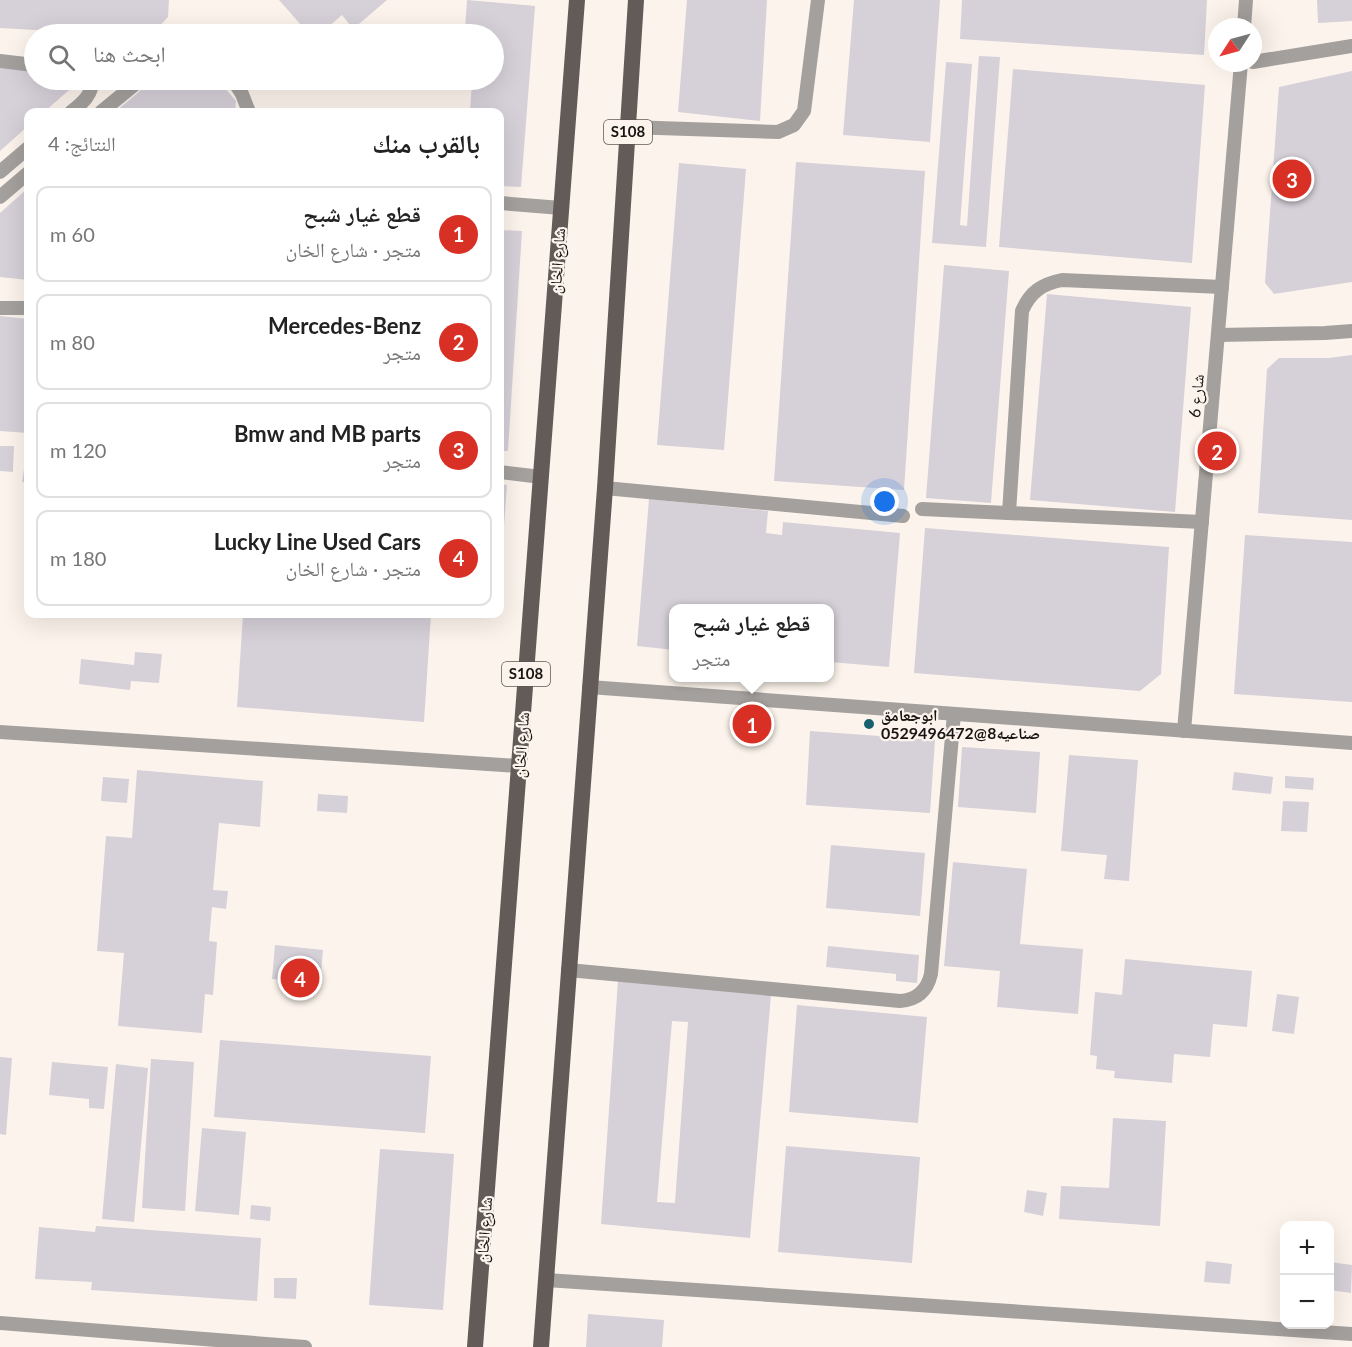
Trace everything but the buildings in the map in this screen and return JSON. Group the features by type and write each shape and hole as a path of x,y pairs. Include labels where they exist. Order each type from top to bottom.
{"main road":[{"name":"شارع الخان","path":"475,1347 577,0"},
{"name":"S108","path":"541,1347 605,489 636,0"}],"lane":[{"path":"628,127 778,132 794,125 804,111 818,0"},
{"path":"1245,18 1246,0"},
{"path":"1262,61 1352,46"},
{"path":"0,61 24,64"},
{"name":"شارع 6","path":"1184,731 1242,72"},
{"path":"76,108 84,101 91,90"},
{"path":"105,108 128,90"},
{"path":"239,90 247,108"},
{"path":"0,172 24,151"},
{"path":"0,197 24,176"},
{"path":"504,203 561,208"},
{"path":"1009,513 1022,311 1027,300 1036,290 1048,283 1062,280 1222,287"},
{"path":"0,308 24,308"},
{"path":"1218,335 1352,331"},
{"path":"504,472 540,477"},
{"path":"605,489 903,516"},
{"path":"922,509 1202,522"},
{"path":"589,687 1352,743"},
{"path":"568,970 900,1001 917,997 929,983 931,974 954,714"},
{"path":"0,732 519,766"},
{"path":"546,1280 1352,1334"},
{"path":"0,1323 305,1347"}],"place":[{"name":"Bmw and MB parts","path":"1292,179"},
{"name":"Mercedes-Benz","path":"1217,451"},
{"name":"قطع غيار شبح","path":"752,724"},
{"name":"ابوجعامق صناعيه8@0529496472","path":"869,724"},
{"name":"Lucky Line Used Cars","path":"300,978"}]}
